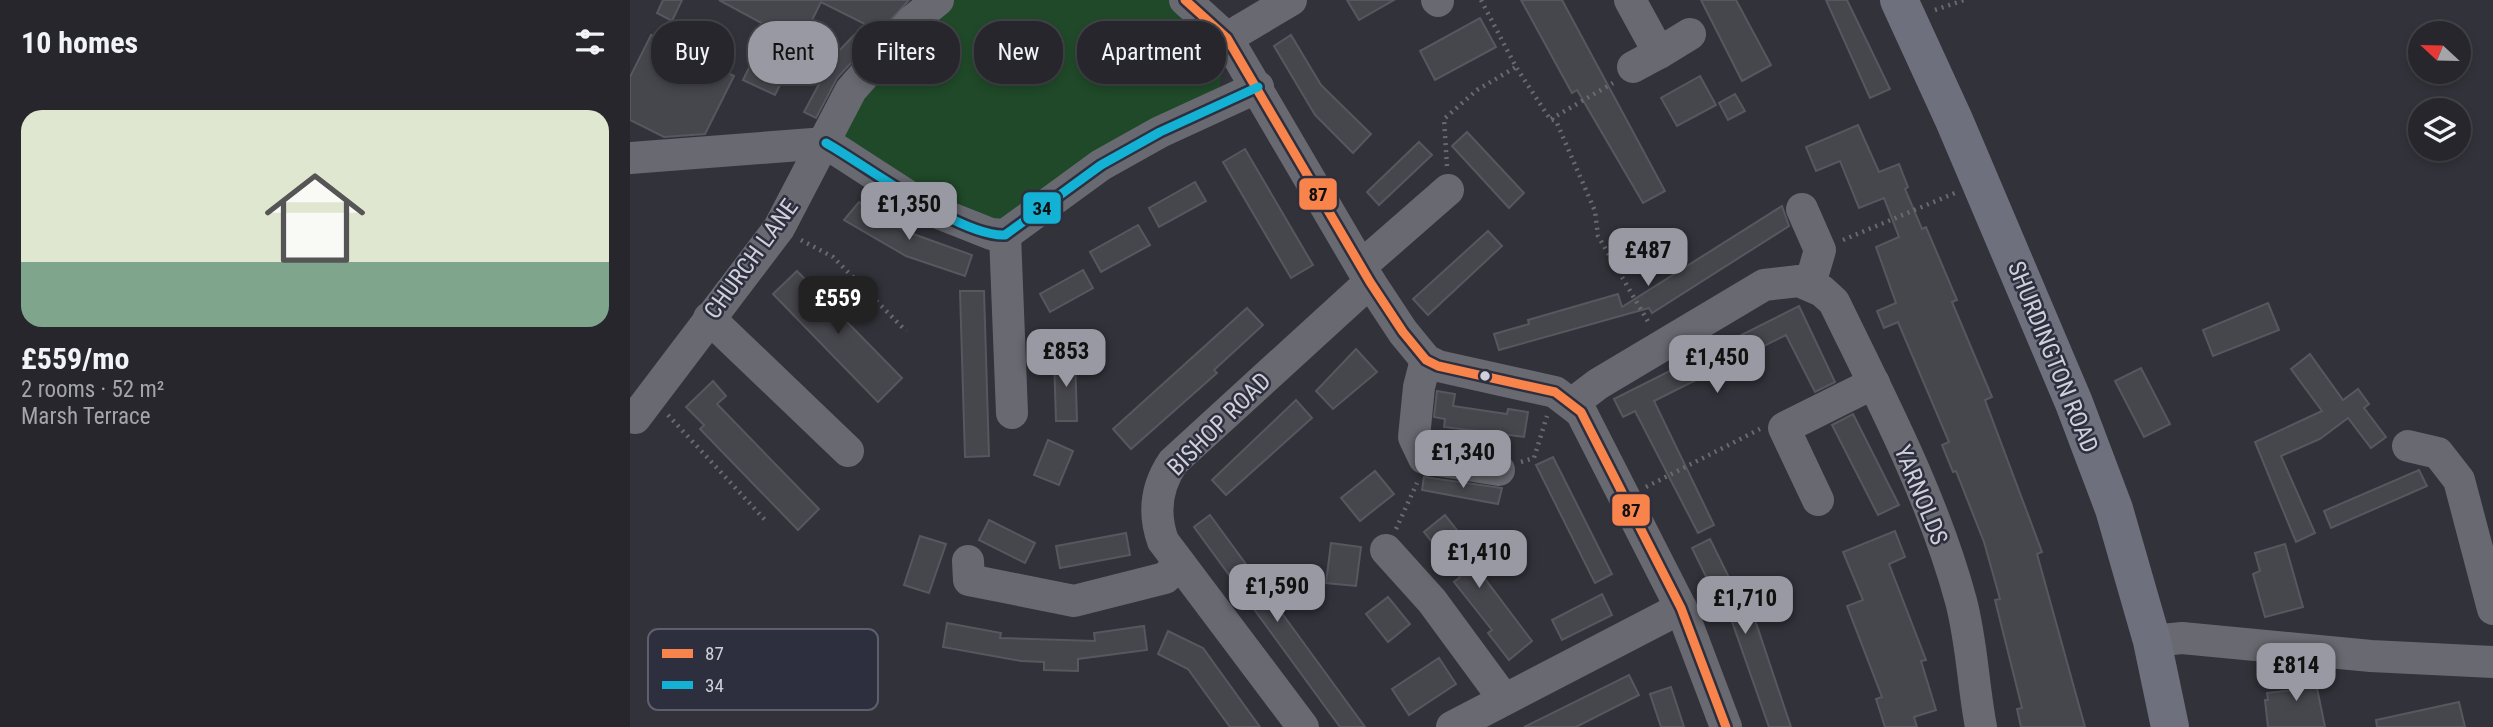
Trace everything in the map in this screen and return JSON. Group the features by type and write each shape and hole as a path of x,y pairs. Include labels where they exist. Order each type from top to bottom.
{"main road":[{"name":"SHURDINGTON ROAD","path":"1899,0 2074,403 2114,509 2152,641 2170,727"}],"street":[{"name":"CHURCH LANE","path":"643,407 779,228 826,143 851,90 912,21 938,0"},
{"path":"1185,0 1227,37 1365,274 1403,332 1426,360 1438,366 1553,393 1581,412 1681,608 1726,727"},
{"path":"1227,37 1291,0"},
{"path":"1630,0 1646,60 1690,34"},
{"path":"630,158 826,143 928,209 991,234 1005,235 1101,165 1160,132 1258,87"},
{"name":"BISHOP ROAD","path":"1303,727 1163,541 1157,518 1158,495 1166,472 1448,190"},
{"path":"1553,393 1662,345 1764,285 1787,280 1810,284 1820,250 1802,209"},
{"path":"1005,235 1012,414"},
{"name":"YARNOLDS","path":"1810,284 1834,302 1874,383 1935,520 1961,600 1974,657 1981,727"},
{"path":"709,317 848,451"},
{"path":"1426,360 1419,387 1414,437 1424,458 1499,470"},
{"path":"1818,500 1784,428 1874,383"},
{"path":"2408,446 2438,453 2459,480 2493,609"},
{"path":"1386,550 1432,601 1504,699"},
{"path":"963,581 1073,601 1165,578 1180,564"},
{"path":"1452,727 1681,608"},
{"path":"2152,641 2182,638 2371,656 2493,662"}],"path":[{"path":"1481,0 1516,67 1550,119 1556,121 1595,211 1598,236 1662,345"},
{"path":"1550,119 1618,80 1646,60"},
{"path":"1448,190 1444,119 1477,90 1516,67"},
{"path":"1820,250 1980,182"},
{"path":"779,228 833,257 906,331"},
{"path":"1499,470 1534,458 1553,393"},
{"path":"643,407 688,441 766,521"},
{"path":"1626,497 1764,427 1784,428"},
{"path":"1386,550 1415,492 1424,458"}],"green space":[{"path":"938,0 1185,0 1208,21 1077,21 1077,84 1220,84 1219,90 984,231 826,143 872,84 960,84 960,21 922,21"}],"building":[{"path":"663,0 682,0 672,21 657,13"},
{"path":"719,0 909,0 890,21 859,21 821,2 812,21 758,21"},
{"path":"1347,0 1394,0 1359,20"},
{"path":"1521,0 1562,0 1665,191 1643,203 1577,90 1572,93"},
{"path":"1701,0 1736,0 1771,65 1742,81"},
{"path":"1826,0 1847,0 1890,89 1870,98"},
{"path":"1480,18 1496,47 1435,80 1420,51"},
{"path":"651,35 651,84 730,84 705,134 664,137 630,120 630,77"},
{"path":"1291,35 1321,85 1371,134 1353,153 1315,115 1274,46"},
{"path":"852,37 852,62 838,77 838,52"},
{"path":"748,70 748,82 743,80"},
{"path":"1700,76 1716,105 1677,126 1661,98"},
{"path":"752,84 780,84 775,95"},
{"path":"819,84 834,84 816,118 804,112"},
{"path":"1735,94 1745,111 1728,120 1719,103"},
{"path":"1858,125 1879,172 1899,164 1908,187 1905,189 1922,229 1926,227 1957,300 1952,302 1992,397 1985,400 2042,552 2037,554 2085,727 2021,727 2017,709 2022,708 1995,600 2000,599 1984,542 1956,471 1953,472 1942,445 1949,442 1898,322 1884,328 1877,311 1896,303 1876,247 1899,237 1884,198 1859,208 1840,161 1816,171 1806,147"},
{"path":"1467,132 1524,193 1509,208 1452,146"},
{"path":"1419,142 1432,155 1379,205 1367,192"},
{"path":"1245,149 1313,265 1291,278 1223,162"},
{"path":"1195,182 1206,201 1159,227 1149,208"},
{"path":"859,202 905,231 972,255 965,276 906,256 844,220"},
{"path":"1782,206 1789,226 1652,313 1649,308 1499,350 1494,334 1529,324 1528,320 1618,294 1622,307"},
{"path":"1138,225 1150,245 1101,272 1090,252"},
{"path":"1488,231 1502,246 1428,315 1413,299"},
{"path":"1083,270 1093,288 1050,312 1040,294"},
{"path":"797,271 902,378 878,402 773,294"},
{"path":"960,291 984,291 989,456 965,457"},
{"path":"2268,303 2279,330 2213,356 2203,330"},
{"path":"1799,306 1835,382 1815,392 1786,335 1654,401 1714,525 1698,533 1635,411 1623,417 1614,399"},
{"path":"1247,308 1263,325 1214,370 1217,373 1131,449 1113,429"},
{"path":"1356,349 1377,372 1333,409 1316,391"},
{"path":"2310,354 2343,400 2358,389 2369,404 2364,408 2386,437 2371,448 2348,418 2320,439 2281,456 2315,533 2296,542 2255,442 2322,411 2291,369"},
{"path":"1075,357 1077,421 1056,421 1054,358"},
{"path":"2141,368 2170,424 2144,437 2115,381"},
{"path":"713,381 726,396 717,404 819,509 798,530 700,429 704,425 686,407"},
{"path":"1437,391 1455,394 1453,406 1507,414 1508,409 1528,412 1524,437 1444,427 1445,419 1434,417"},
{"path":"1296,400 1312,418 1226,495 1212,480"},
{"path":"1853,414 1899,505 1878,515 1832,425"},
{"path":"1048,440 1073,451 1059,485 1034,475"},
{"path":"1553,457 1612,574 1595,583 1536,465"},
{"path":"2419,470 2427,486 2331,528 2324,511"},
{"path":"1375,471 1394,494 1360,521 1341,498"},
{"path":"1424,477 1502,488 1498,504 1422,490"},
{"path":"1210,515 1365,727 1340,727 1194,527"},
{"path":"1445,515 1464,539 1458,543 1532,641 1509,660 1488,633 1492,630 1454,582 1460,577 1424,532"},
{"path":"989,520 1035,543 1025,563 979,540"},
{"path":"1895,531 1905,557 1889,564 1926,660 1921,661 1936,710 1914,717 1917,727 1885,727 1876,699 1882,697 1847,606 1863,600 1843,552"},
{"path":"1126,533 1130,555 1060,568 1056,546"},
{"path":"920,536 946,544 929,593 904,585"},
{"path":"1710,539 1746,612 1752,611 1791,727 1769,727 1723,596 1717,599 1692,548"},
{"path":"1331,543 1361,547 1356,586 1326,583"},
{"path":"2285,544 2303,607 2265,617 2253,574 2260,571 2255,553"},
{"path":"1602,594 1612,615 1562,640 1552,620"},
{"path":"1388,597 1410,624 1388,642 1366,614"},
{"path":"947,623 1001,633 1000,638 1095,641 1094,633 1144,626 1147,650 1078,659 1078,671 1044,670 1044,662 1021,661 943,647"},
{"path":"1168,631 1203,648 1260,727 1230,727 1188,669 1158,654"},
{"path":"1439,658 1456,684 1409,715 1392,689"},
{"path":"2291,667 2313,669 2325,727 2268,727 2265,700 2268,700 2267,693 2295,690"},
{"path":"1629,675 1639,695 1576,727 1524,727"},
{"path":"1671,687 1684,727 1661,727 1650,694"},
{"path":"2459,702 2465,727 2377,727 2376,720"}],"transit line":[{"name":"87","path":"1185,0 1227,38 1370,282 1403,332 1426,360 1438,366 1555,392 1581,412 1681,608 1726,727"},
{"name":"34","path":"826,143 939,213 986,233 1005,235 1101,165 1160,132 1258,87"}]}
